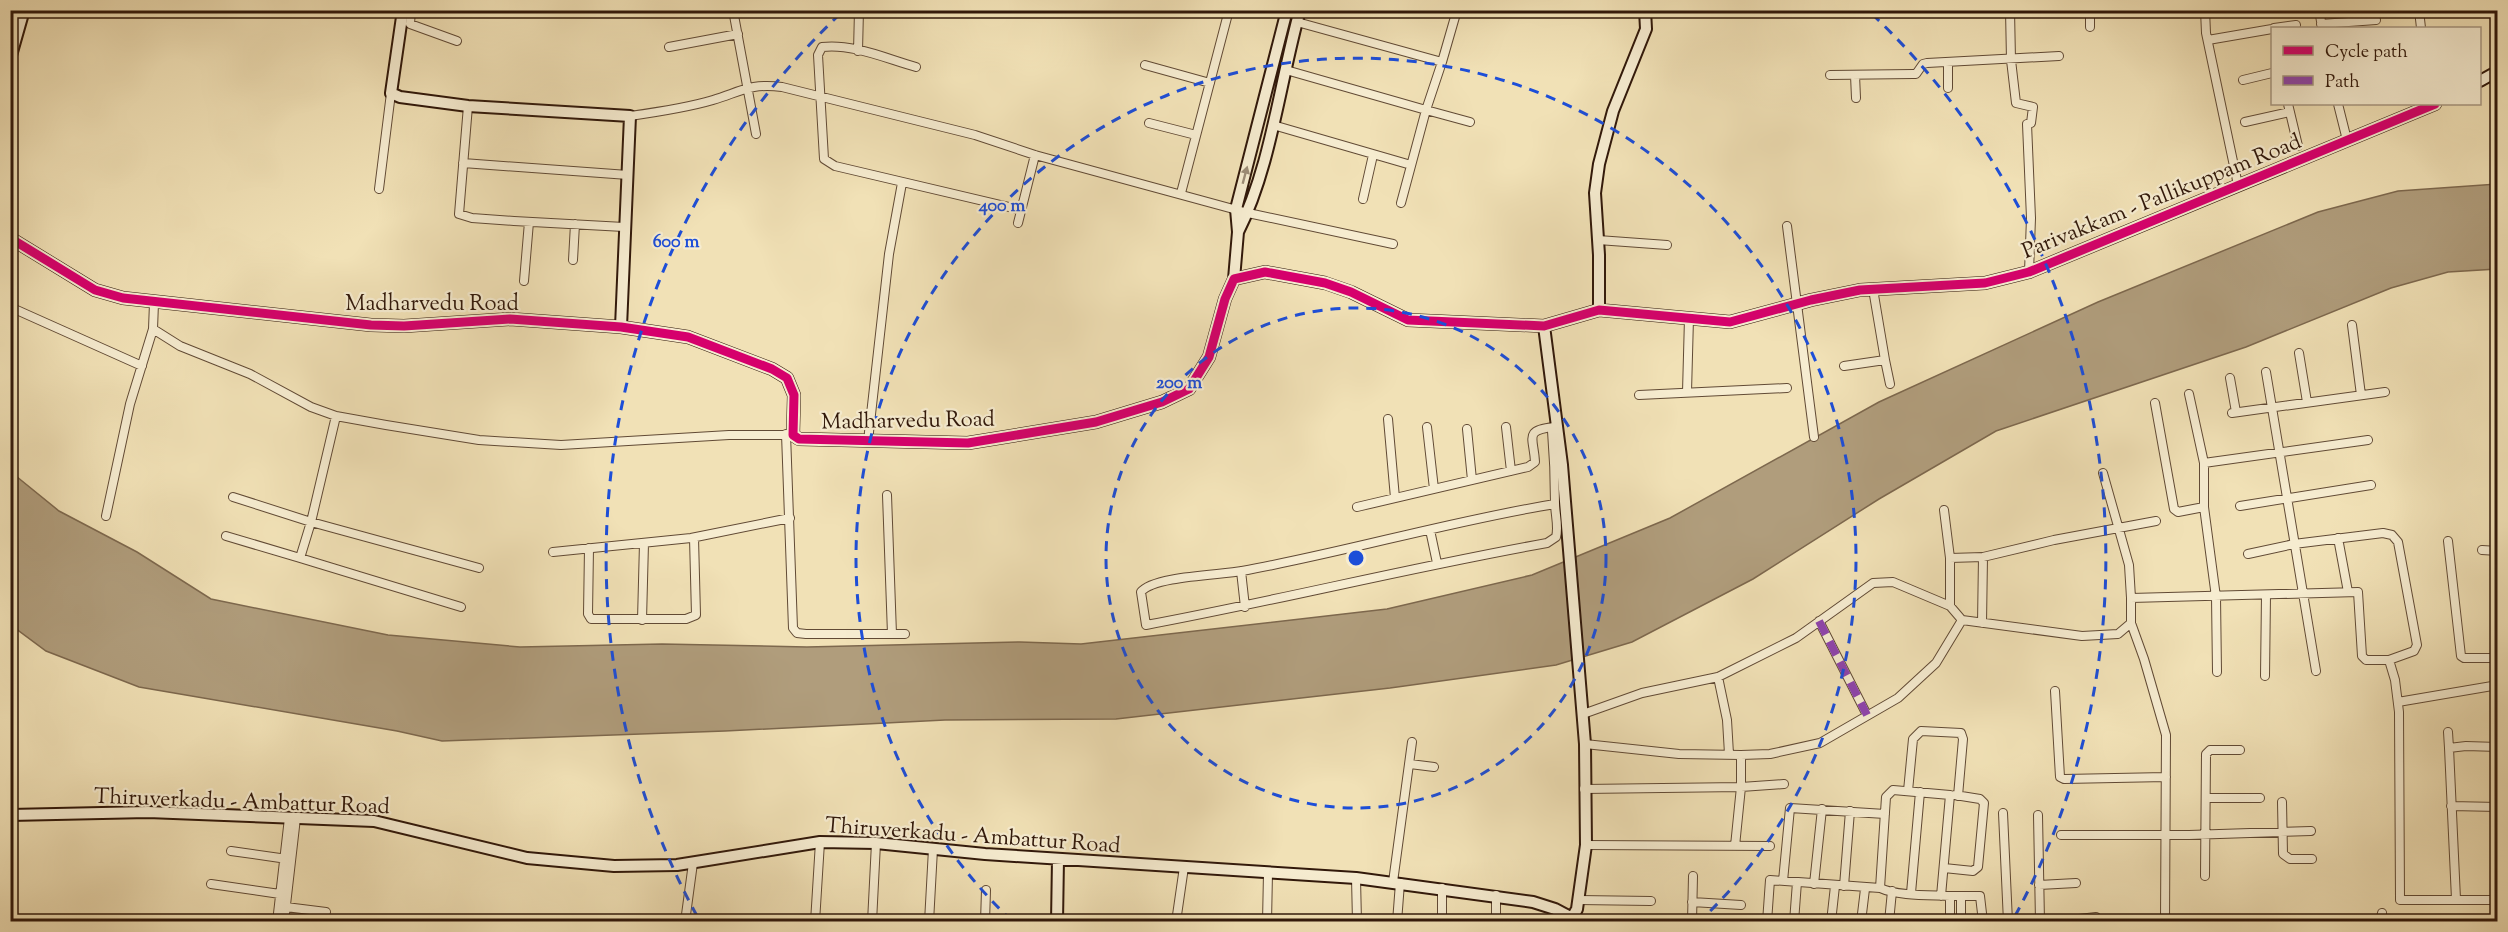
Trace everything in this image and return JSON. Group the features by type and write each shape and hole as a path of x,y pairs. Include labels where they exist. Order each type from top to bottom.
{"street":[{"path":"10,59 24,10"},
{"path":"379,189 391,93 405,19 411,10"},
{"path":"733,10 756,134"},
{"path":"858,51 859,10"},
{"path":"1182,193 1229,10"},
{"path":"1238,232 1236,209 1287,10"},
{"path":"1238,232 1248,213 1273,125 1300,10"},
{"path":"1401,203 1426,110 1457,10"},
{"path":"1234,279 1265,272 1325,283 1351,292 1408,320 1544,326 1599,310 1595,193 1599,164 1613,111 1646,29 1645,10"},
{"path":"2010,10 2011,60 2016,103 2033,107 2031,123 2027,124 2031,218 2029,272"},
{"path":"2090,10 2090,27"},
{"path":"2205,10 2208,40 2238,185"},
{"path":"2319,10 2321,26 2376,20"},
{"path":"2419,10 2421,27"},
{"path":"405,19 457,41"},
{"path":"1297,22 1442,62"},
{"path":"2287,27 2296,25"},
{"path":"2208,40 2271,30"},
{"path":"669,47 738,34"},
{"path":"916,67 858,51 832,46 822,47 818,55 824,159 835,166 1022,210"},
{"path":"1830,75 1916,74 1923,64 2059,56"},
{"path":"1948,63 1948,88"},
{"path":"1145,65 1210,83"},
{"path":"1286,70 1470,122"},
{"path":"2481,80 2498,71"},
{"path":"2243,80 2271,73"},
{"path":"1855,75 1856,98"},
{"path":"391,93 400,97 468,106 630,116 671,110 748,87 773,86 820,95 883,114 975,135 1035,155 1182,193 1248,213 1393,244"},
{"path":"2288,105 2298,146"},
{"path":"2338,105 2347,140"},
{"name":"Parivakkam - Pallikuppam Road","path":"1599,310 1730,322 1798,303 1874,290 1985,283 2029,272 2431,105"},
{"path":"468,106 459,214 472,218 624,227"},
{"path":"2245,122 2290,112"},
{"path":"621,327 630,116"},
{"path":"1149,123 1197,135"},
{"path":"1273,125 1411,165"},
{"path":"1018,223 1035,155"},
{"path":"1363,199 1373,155"},
{"path":"463,163 628,175"},
{"path":"868,441 889,254 902,183"},
{"path":"524,281 529,222"},
{"path":"573,260 575,224"},
{"path":"1787,226 1814,437"},
{"name":"Madharvedu Road","path":"10,238 95,290 154,303 371,325 404,326 510,319 621,327 688,337 782,374 789,381 793,391 789,435 806,440 968,442 1096,422 1162,402 1189,388 1209,357 1225,299 1234,279 1238,232"},
{"path":"1598,240 1667,245"},
{"path":"1874,290 1890,384"},
{"path":"106,516 130,404 153,329 154,303"},
{"path":"10,307 142,366"},
{"path":"1687,392 1689,318"},
{"path":"2352,325 2361,395"},
{"path":"1544,326 1569,548 1586,744 1584,789 1586,845 1579,900 1572,920"},
{"path":"153,329 180,346 249,374 311,407 336,417 479,440 561,445 729,435 789,435 793,628 797,633 905,634"},
{"path":"2299,353 2307,402"},
{"path":"1844,366 1886,360"},
{"path":"2266,372 2316,671"},
{"path":"2230,378 2234,413 2385,392"},
{"path":"1639,395 1787,388"},
{"path":"2189,393 2204,463 2204,507 2216,597 2217,672"},
{"path":"2155,404 2174,509 2178,512 2204,507"},
{"path":"300,558 336,417"},
{"path":"1388,419 1395,498"},
{"path":"1427,427 1434,489"},
{"path":"1506,427 1510,471"},
{"path":"1357,507 1510,471 1534,463 1533,433 1539,429 1556,428"},
{"path":"1555,504 1241,572 1176,579 1153,584 1144,588 1140,598 1146,626 1437,562 1547,543 1556,537 1558,532 1555,504 1556,470 1551,430 1556,428"},
{"path":"1467,429 1472,480"},
{"path":"2204,463 2368,440"},
{"path":"2103,473 2129,565 2131,623 2166,735 2165,921"},
{"path":"2240,506 2371,485"},
{"path":"887,495 892,634"},
{"path":"233,497 311,522 479,568"},
{"path":"1944,510 1950,558 1950,606"},
{"path":"553,552 694,538 790,518"},
{"path":"1950,558 1983,558 2054,540 2118,530 2156,521"},
{"path":"1430,530 1437,562"},
{"path":"2131,598 2358,592 2363,659 2389,660 2414,651 2417,645 2398,542 2392,535 2383,533 2338,538 2248,554"},
{"path":"226,536 461,607"},
{"path":"589,548 588,614 591,619 687,619 696,615 694,538"},
{"path":"2338,538 2348,592"},
{"path":"2448,541 2462,656 2464,658 2498,658"},
{"path":"642,620 644,543"},
{"path":"2482,550 2498,551"},
{"path":"1982,623 1983,558"},
{"path":"1241,572 1245,606"},
{"path":"1583,714 1642,693 1718,677 1796,638 1873,583 1893,582 1950,606 1962,620 2082,636 2118,634 2131,623"},
{"path":"2265,676 2266,595"},
{"path":"1586,744 1680,754 1741,755 1770,754 1820,743 1898,698 1936,663 1962,620"},
{"path":"1819,621 1867,715"},
{"path":"2389,660 2398,702 2400,900 2498,900"},
{"path":"1718,677 1727,720 1729,754"},
{"path":"2398,702 2498,685"},
{"path":"2055,691 2058,774 2060,777 2064,779 2166,777"},
{"path":"1908,790 1913,739 1917,733 1921,731 1961,733 1963,739 1944,868 1950,921"},
{"path":"2448,732 2456,899"},
{"path":"1397,921 1397,882 1413,742"},
{"path":"2449,748 2498,747"},
{"path":"2205,876 2207,752 2240,750"},
{"path":"1735,846 1741,787 1741,755"},
{"path":"1410,764 1434,767"},
{"path":"1584,789 1741,787 1784,784"},
{"path":"1880,888 1885,814 1888,793 1893,790 1954,795 1980,799 1984,803 1978,867 1973,871 1944,868"},
{"path":"1911,893 1920,792"},
{"path":"2206,798 2260,798"},
{"path":"2282,802 2283,854 2286,857 2312,859"},
{"path":"2451,806 2498,807"},
{"path":"1784,881 1790,808 1885,814"},
{"path":"1814,884 1821,809"},
{"path":"1844,886 1850,811"},
{"name":"Thiruverkadu - Ambattur Road","path":"10,816 148,812 374,821 527,858 623,866 693,863 820,842 876,843 1058,859 1397,882 1533,902 1555,909 1572,920"},
{"path":"2002,813 2008,921"},
{"path":"2038,815 2040,921"},
{"path":"284,921 292,818"},
{"path":"2061,835 2311,831"},
{"path":"815,921 820,842"},
{"path":"872,921 876,843"},
{"path":"1586,845 1770,846"},
{"path":"929,921 933,849"},
{"path":"231,851 288,859"},
{"path":"277,921 288,859"},
{"path":"1057,921 1058,859"},
{"path":"686,921 693,863"},
{"path":"1176,921 1184,867"},
{"path":"1267,921 1268,873"},
{"path":"1692,921 1693,876"},
{"path":"1356,878 1357,921"},
{"path":"1767,921 1770,880 1980,897 1983,921"},
{"path":"1794,921 1797,882"},
{"path":"2039,885 2076,883"},
{"path":"211,884 280,894"},
{"path":"1831,921 1835,886"},
{"path":"1442,888 1442,921"},
{"path":"1861,921 1865,889"},
{"path":"985,921 986,890"},
{"path":"1889,921 1892,891"},
{"path":"1496,895 1496,921"},
{"path":"1961,897 1961,921"},
{"path":"1579,900 1651,901"},
{"path":"1692,902 1741,904"},
{"path":"286,907 326,912"},
{"path":"2054,921 2097,917"},
{"path":"197,919 223,921"}],"shaded area":[{"path":"2497,184 2497,269 2448,272 2391,288 2246,347 1996,431 1879,499 1753,579 1632,642 1556,665 1390,688 1116,719 945,720 725,731 442,741 397,731 139,687 46,651 11,625 11,472 59,511 137,552 211,599 388,635 520,647 662,644 807,647 1020,642 1081,644 1387,609 1532,575 1670,518 1879,402 2098,302 2318,212 2398,191"}],"marked path":[{"path":"1819,621 1867,715"}],"cycle path":[{"path":"10,238 95,290 123,298 371,325 404,326 510,319 621,327 688,337 772,369 787,378 794,395 793,435 799,439 968,443 1096,422 1162,402 1189,389 1209,357 1225,299 1234,279 1265,272 1325,283 1351,292 1408,320 1544,326 1599,310 1730,322 1811,300 1860,290 1985,283 2029,272 2433,105"}]}
